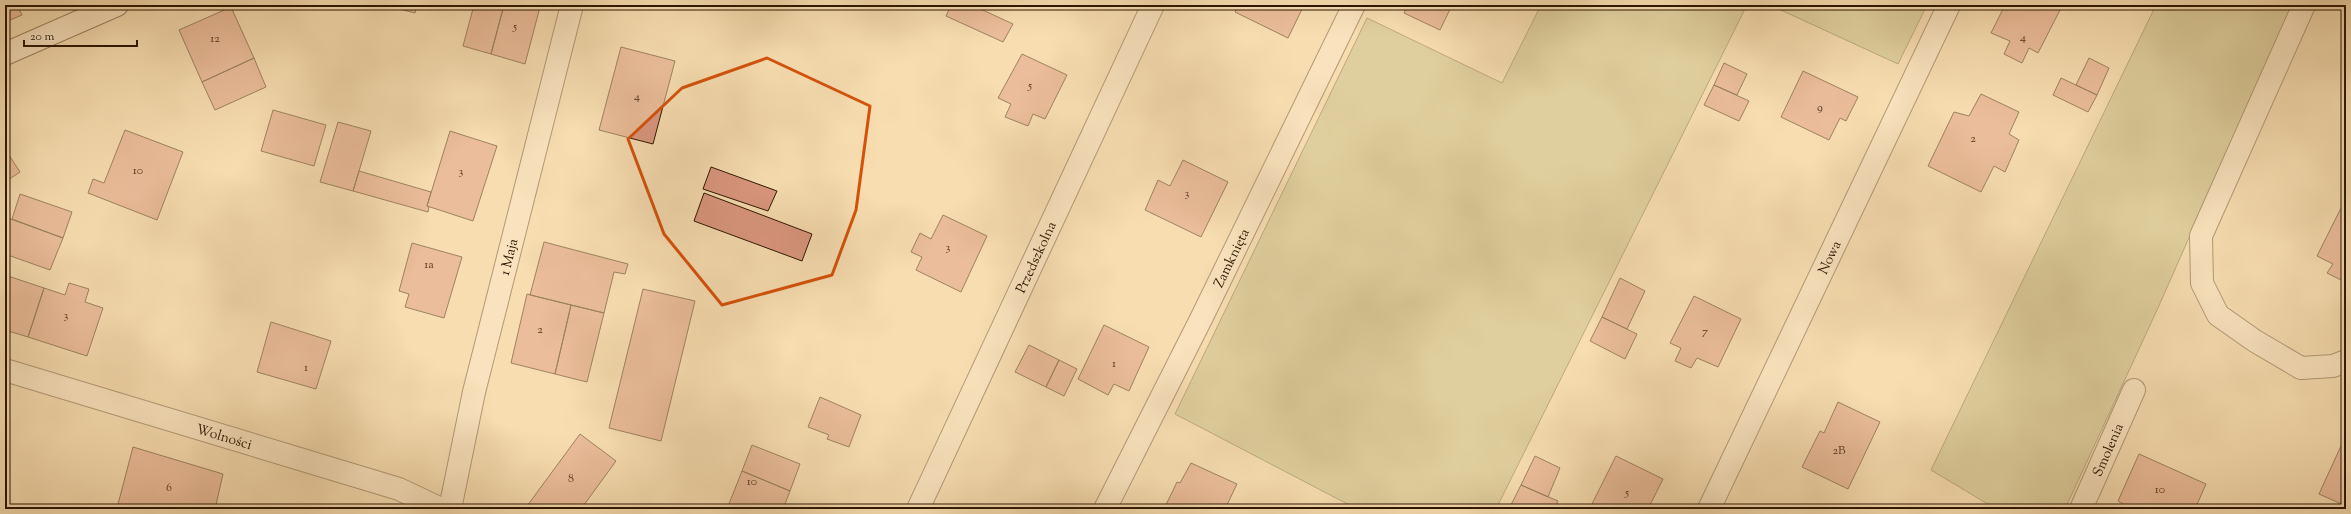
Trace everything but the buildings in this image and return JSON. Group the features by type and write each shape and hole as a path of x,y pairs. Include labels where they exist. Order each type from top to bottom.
{"street":[{"path":"5,54 117,5"},
{"name":"1 Maja","path":"450,509 474,392 572,5"},
{"name":"Przedszkolna","path":"918,509 1153,5"},
{"name":"Zamknięta","path":"1105,509 1201,319 1354,5"},
{"name":"Nowa","path":"1709,509 1949,5"},
{"path":"2304,5 2201,236 2202,283 2218,315 2255,341 2301,368 2333,366 2346,361"},
{"name":"Wolności","path":"5,370 400,489 441,509"},
{"name":"Smolenia","path":"2081,509 2134,390"}],"highlighted area":[{"path":"767,58 870,106 856,210 832,275 722,305 664,234 628,139 682,88"}],"shaded area":[{"path":"1541,5 1747,5 1496,509 1357,509 1175,414 1367,18 1502,83"},
{"path":"1770,5 1927,5 1898,64"},
{"path":"2156,5 2292,5 2157,310 2065,509 1996,509 1931,470"}]}
